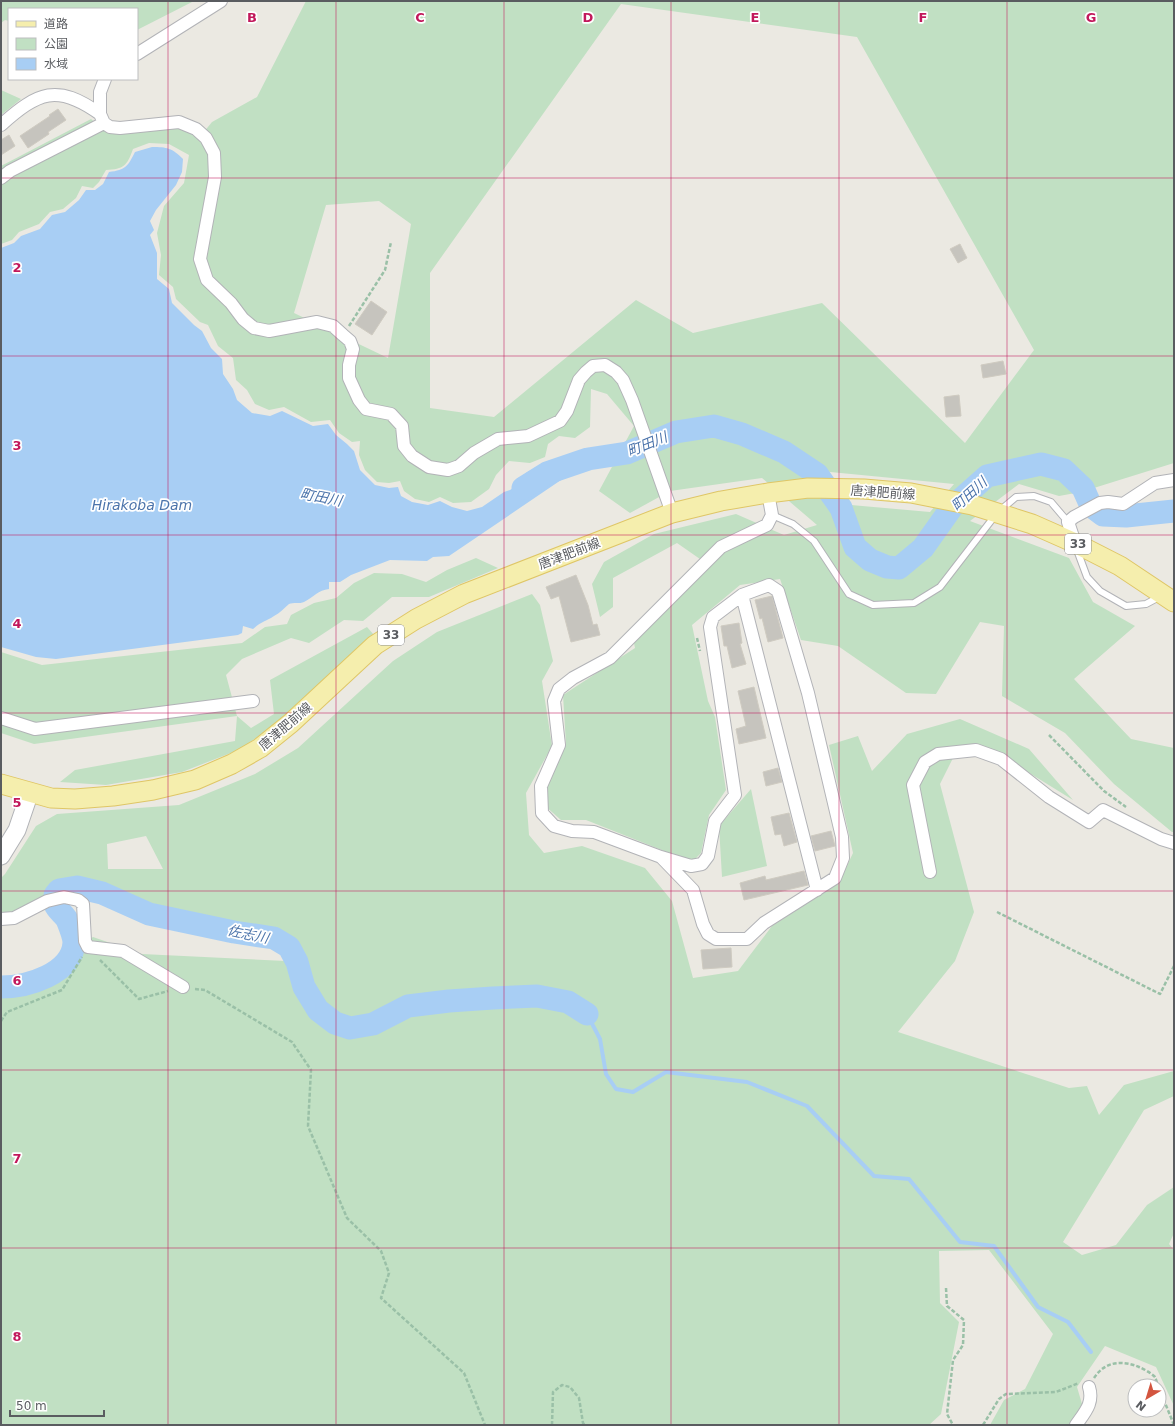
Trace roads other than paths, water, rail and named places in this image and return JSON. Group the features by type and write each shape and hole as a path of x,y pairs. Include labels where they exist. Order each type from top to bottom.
{"main road":[{"name":"唐津肥前線","path":"1,784 52,798 75,799 113,796 153,790 195,780 232,764 260,748 276,736 375,645 416,619 464,594 672,512 721,501 768,493 808,488 864,489 911,493 972,505 1032,524 1075,543 1120,566 1169,598"}],"street":[{"path":"138,53 222,1"},
{"path":"102,118 100,92 105,80"},
{"path":"1,125 35,99 50,94 68,97 85,104 102,118 110,127 120,128 179,122 196,129 206,138 214,153 215,177 200,259 207,280 231,303 243,320 254,328 269,330 317,322 333,326 343,334 350,341 353,349 349,365 349,378 359,400 366,409 391,414 402,426 404,446 412,456 429,467 448,470 458,466 474,452 498,439 528,436 560,421 567,411 579,380 593,366 605,365 616,372 623,380 634,406 672,512"},
{"path":"1,178 10,171 102,118"},
{"path":"1075,543 1068,522 1074,517 1100,503 1108,502 1123,504 1155,483 1174,480"},
{"path":"661,857 693,890 703,924 708,934 716,939 747,939 764,923 835,878 843,858 842,837 808,693 778,591 769,585 742,595 713,617 710,627 735,795 715,821 708,856 702,864 691,866 661,857 594,832 572,831 554,826 542,813 541,786 559,745 554,701 559,689 573,678 610,658 721,547 766,524 772,515 768,493"},
{"path":"742,595 818,890"},
{"path":"1,718 35,729 253,701"},
{"path":"930,872 913,785 925,762 938,754 976,750 1001,759 1049,797 1089,822 1102,810 1161,839 1174,843"},
{"path":"1,856 17,830 30,792"},
{"path":"1,919 14,918 47,901 64,897 78,900 83,904 85,941 88,947 123,950 184,987"},
{"path":"1076,1425 1087,1409 1091,1395 1089,1386"}],"lane":[{"path":"772,515 793,524 814,541 849,594 873,606 914,603 940,587 997,513 1016,497 1034,496 1051,502 1068,522"},
{"path":"1075,543 1087,577 1100,591 1126,606 1146,604 1169,598"}],"water":[{"name":"Hirakoba Dam","path":"152,147 169,149 176,152 183,159 182,172 176,185 156,210 150,221 154,230 150,235 157,253 157,279 169,289 172,303 202,331 211,348 222,359 223,374 233,389 237,400 252,413 270,416 282,411 313,426 328,424 336,435 354,451 360,470 375,485 389,488 398,487 401,496 412,502 428,505 440,501 452,507 467,511 482,507 504,492 510,490 516,486 518,479 529,471 540,468 549,468 553,481 564,478 449,556 433,557 427,561 390,560 351,575 340,582 329,582 329,589 319,592 304,602 289,604 271,618 253,629 243,626 242,633 238,635 56,659 36,657 1,647 1,248 14,243 21,236 40,229 52,215 65,212 79,200 86,190 95,190 103,184 109,172 119,170 126,166 135,152"}],"waterway":[{"name":"町田川","path":"523,488 547,473 588,459 627,453 676,432 714,426 742,434 784,452 817,474 841,508 855,547 870,560 887,567 899,568 923,548 952,507 987,476 1041,464 1064,470 1083,488 1091,506 1103,515 1126,516 1174,511"},
{"name":"佐志川","path":"1,987 23,984 46,977 57,971 65,963 71,954 74,941 67,920 55,904 55,895 59,890 77,887 102,893 149,914 234,932 274,938 289,947 297,962 304,987 318,1010 335,1023 350,1028 373,1024 408,1006 493,998 537,996 568,1002 587,1014"},
{"path":"587,1014 600,1039 606,1074 616,1089 633,1092 666,1072 747,1082 807,1106 874,1176 909,1179 960,1242 994,1246 1038,1307 1068,1322 1091,1352"}]}
